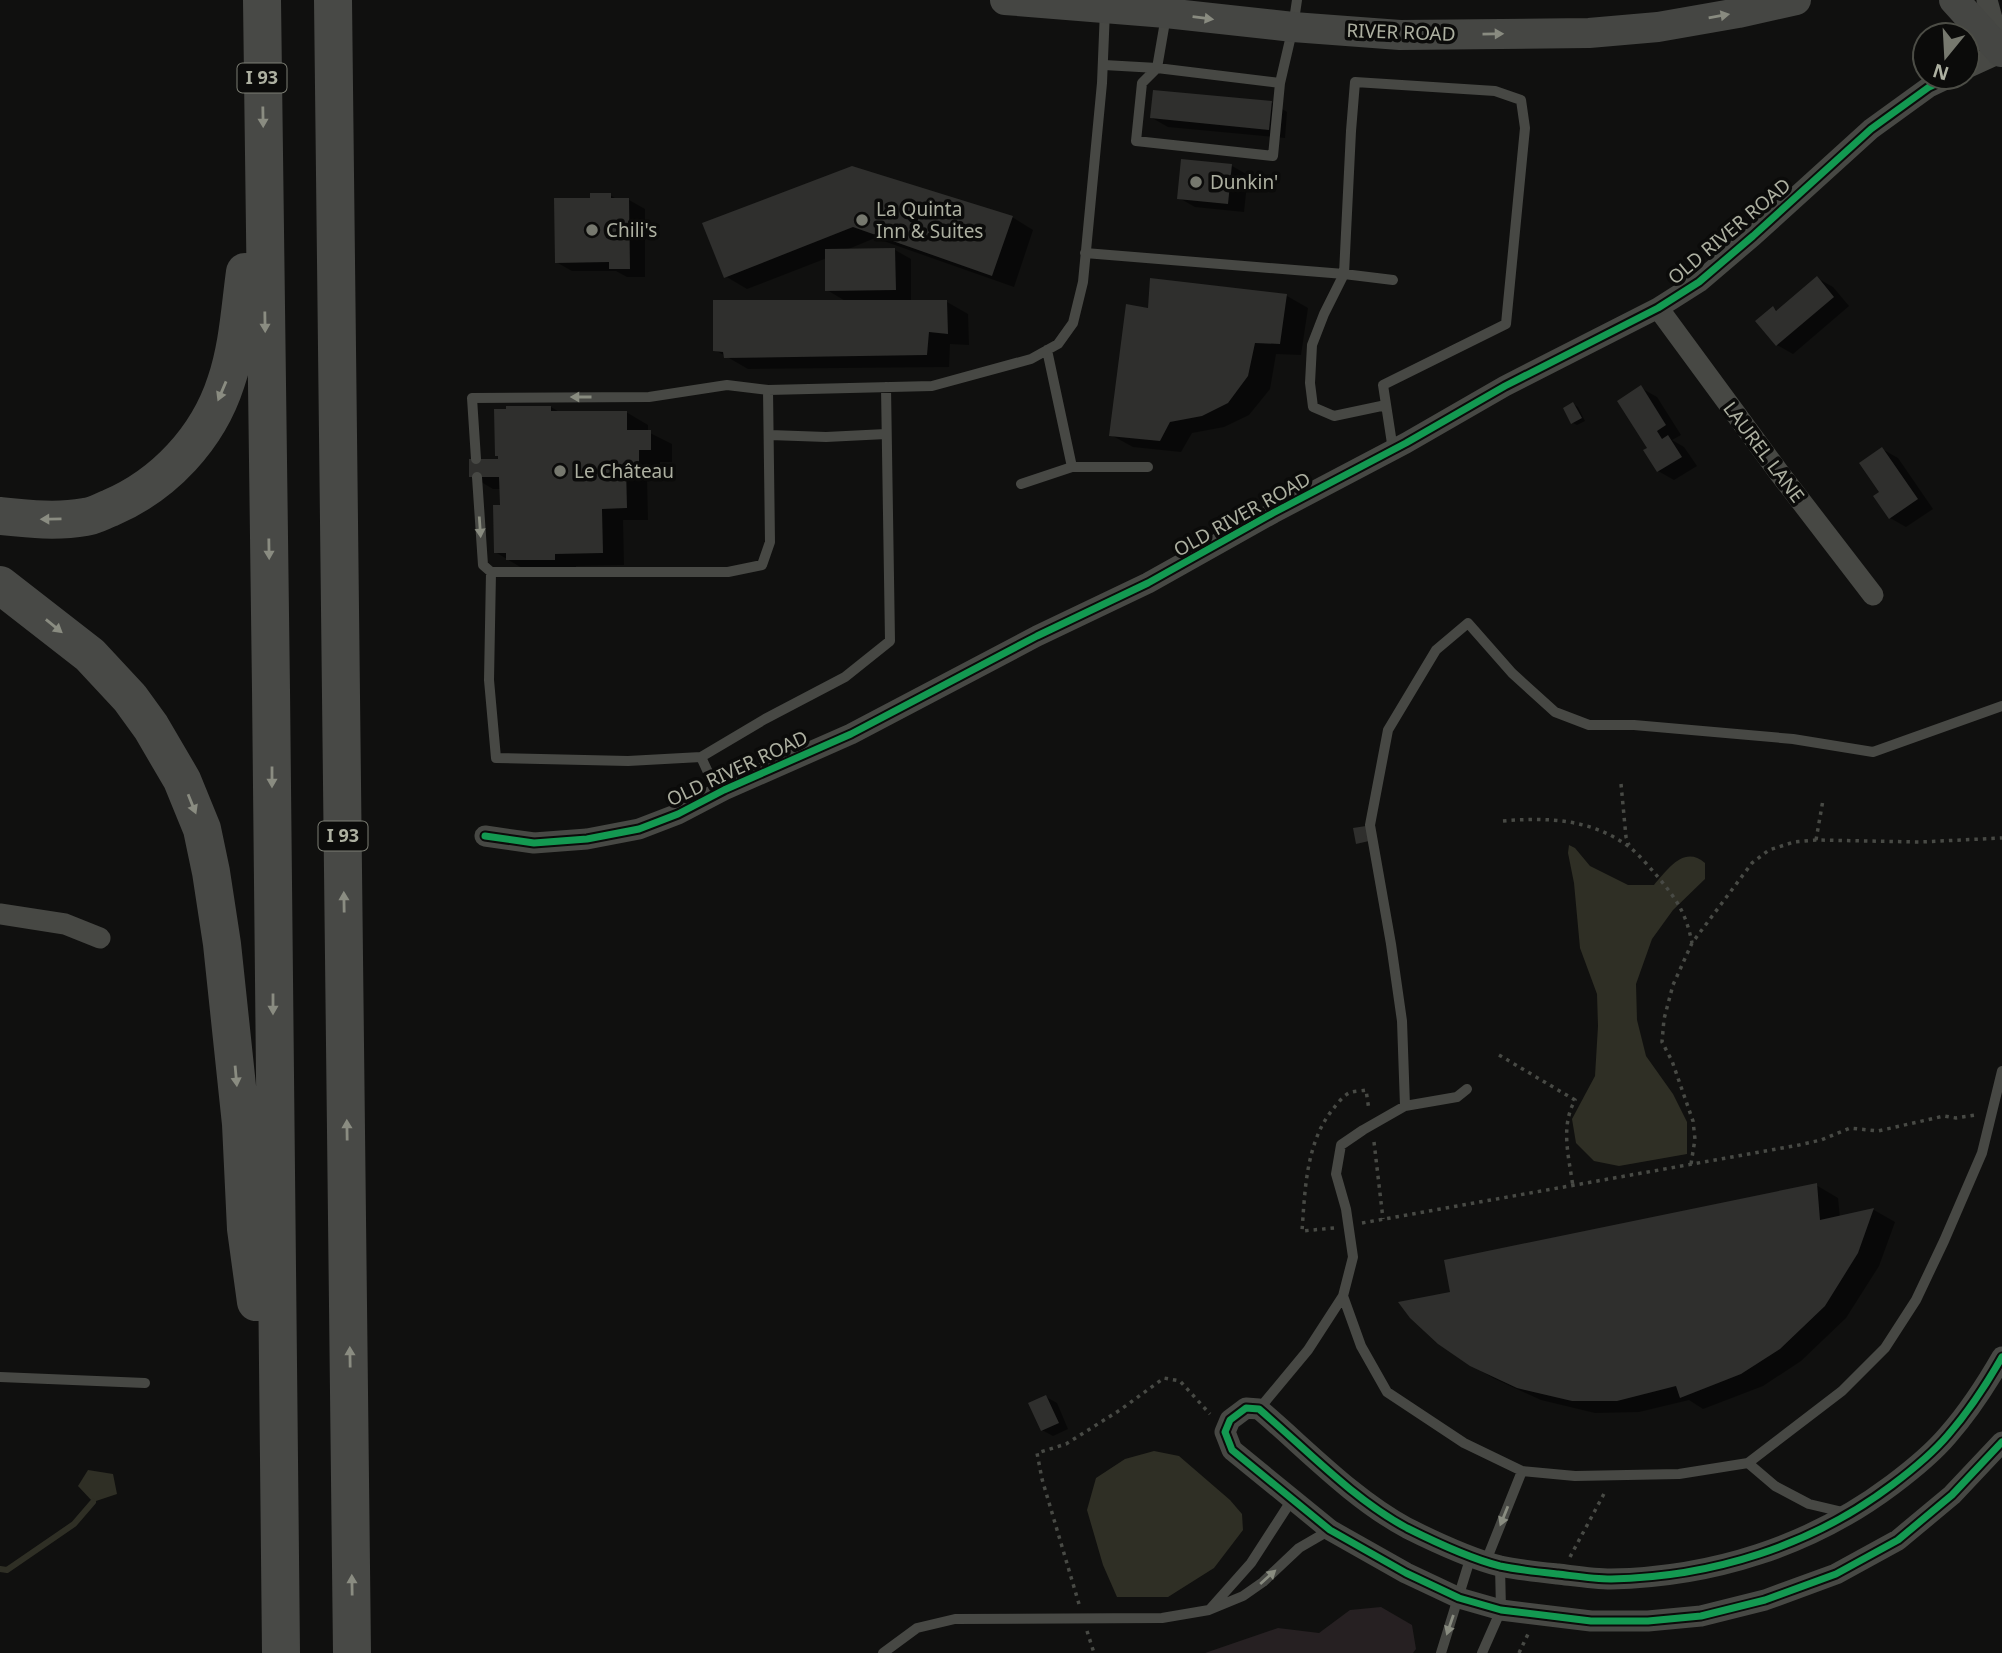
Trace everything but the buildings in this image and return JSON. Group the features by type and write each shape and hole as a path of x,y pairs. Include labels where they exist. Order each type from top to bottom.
{"highway":[{"name":"I 93","path":"262,0 281,1653"},
{"name":"I 93","path":"333,0 352,1653"},
{"path":"0,516 48,520 88,517 124,502 157,481 186,453 209,421 226,383 236,341 263,155"},
{"path":"0,585 90,655 130,698 151,727 182,780 202,829 222,944 241,1124 246,1229 279,1488"}],"main road":[{"name":"RIVER ROAD","path":"1005,0 1106,4 1166,13 1295,13 1400,35 1589,33 1658,27 1796,0"},
{"path":"1954,0 2002,53"}],"street":[{"path":"1981,62 2002,53 1987,0"},
{"name":"OLD RIVER ROAD","path":"485,836 534,842 587,839 639,829 678,814 851,734 1037,636 1148,583 1506,386 1657,308 1699,282 1871,129 1925,91"},
{"name":"LAUREL LANE","path":"1657,308 1873,595"},
{"path":"0,914 65,924 100,938"},
{"path":"2002,1357 1980,1395 1947,1437 1910,1471 1872,1499 1790,1544 1740,1560 1679,1573 1609,1579 1486,1561 1407,1528 1365,1501 1259,1409 1246,1408 1230,1420 1225,1432 1232,1450 1330,1530 1406,1573 1459,1598 1501,1610 1591,1620 1648,1621 1701,1616 1765,1600 1836,1574 1898,1540 1952,1495 2002,1442"}],"lane":[{"path":"476,459 472,398 649,397 727,385 768,390 932,386 1031,359 1058,344 1073,323 1083,282 1104,65 1106,4"},
{"path":"1166,13 1157,68 1142,83 1136,141 1273,156 1280,83 1295,13"},
{"path":"1104,65 1157,68 1280,83"},
{"path":"1386,405 1334,416 1312,407 1312,345 1344,274 1355,82 1495,91 1521,100 1525,128 1506,324 1383,385 1393,450"},
{"path":"1085,253 1344,274 1393,281"},
{"path":"1047,350 1072,467"},
{"path":"491,572 489,680 496,758 628,761 701,757 765,719 845,677 890,641 886,387"},
{"path":"477,477 483,565 491,572 728,572 762,565 770,542 768,390"},
{"path":"770,435 886,435"},
{"path":"1021,484 1072,467 1149,467"},
{"path":"1405,1105 1402,1021 1370,825 1388,730 1436,650 1468,622 1512,673 1555,712 1589,725 1634,724 1793,738 1873,752 2002,706"},
{"path":"701,757 718,794"},
{"path":"1343,1296 1361,1346 1387,1392 1464,1443 1522,1471 1575,1476 1679,1474 1748,1464 1842,1391 1885,1348 1916,1300 1982,1153 2002,1071"},
{"path":"1259,1409 1308,1350 1343,1296 1353,1257 1346,1209 1336,1174 1341,1146 1405,1105 1457,1097 1466,1089"},
{"path":"0,1377 145,1383"},
{"path":"1748,1464 1775,1486 1809,1504 1849,1513"},
{"path":"1440,1653 1459,1598 1486,1561 1522,1471"},
{"path":"1209,1610 1251,1563 1293,1499"},
{"path":"884,1653 917,1628 955,1619 1162,1618 1209,1610 1243,1596 1263,1582 1299,1548 1330,1530"},
{"path":"1482,1653 1501,1610 1486,1561"}],"path":[{"path":"1621,784 1629,846"},
{"path":"1816,839 1824,800"},
{"path":"1503,821 1530,818 1563,820 1602,831 1629,846 1652,870 1685,913 1692,943"},
{"path":"1691,1164 1695,1139 1693,1121 1672,1061 1662,1042 1664,1019 1673,985 1692,943 1752,863 1769,850 1816,839 1920,842 2002,838"},
{"path":"1499,1055 1575,1100 1569,1110 1565,1130 1573,1187"},
{"path":"1383,1220 1799,1145 1821,1140 1850,1128 1878,1131 1944,1116 1956,1118 1992,1113"},
{"path":"1094,1653 1042,1479 1037,1453 1066,1444 1164,1378 1180,1381 1225,1432"}],"shaded area":[{"path":"1569,845 1575,848 1590,866 1628,885 1654,885 1671,866 1683,858 1697,858 1705,863 1705,879 1673,910 1652,939 1636,984 1637,1020 1646,1056 1673,1094 1687,1122 1687,1154 1619,1166 1594,1161 1576,1143 1572,1119 1595,1076 1598,1026 1597,994 1580,948"},
{"path":"1154,1451 1179,1456 1230,1500 1242,1514 1243,1530 1214,1568 1168,1597 1117,1597 1103,1565 1087,1510 1096,1478 1125,1459"},
{"path":"88,1470 113,1474 117,1494 93,1502 78,1486"},
{"path":"1381,1607 1412,1625 1416,1649 1413,1653 1205,1653 1278,1628 1319,1633 1350,1610"}],"waterway":[{"path":"0,1569 7,1570 74,1524 93,1502"}],"cycle path":[{"path":"485,836 534,843 587,839 639,829 678,814 724,790 851,734 1037,636 1148,583 1505,386 1658,308 1699,282 1871,129 1923,91"},
{"path":"2002,1357 1970,1407 1942,1442 1907,1474 1861,1506 1828,1525 1759,1554 1686,1572 1649,1577 1584,1577 1514,1569 1477,1559 1407,1528 1368,1503 1259,1409 1246,1408 1230,1420 1225,1432 1232,1450 1330,1530 1406,1573 1459,1598 1501,1610 1591,1621 1648,1621 1701,1616 1765,1600 1836,1574 1898,1540 1952,1495 2002,1442"}],"place":[{"name":"Dunkin'","path":"1196,182"},
{"name":"La Quinta Inn & Suites","path":"862,220"},
{"name":"Chili's","path":"592,230"},
{"name":"Le Château","path":"560,471"}]}
